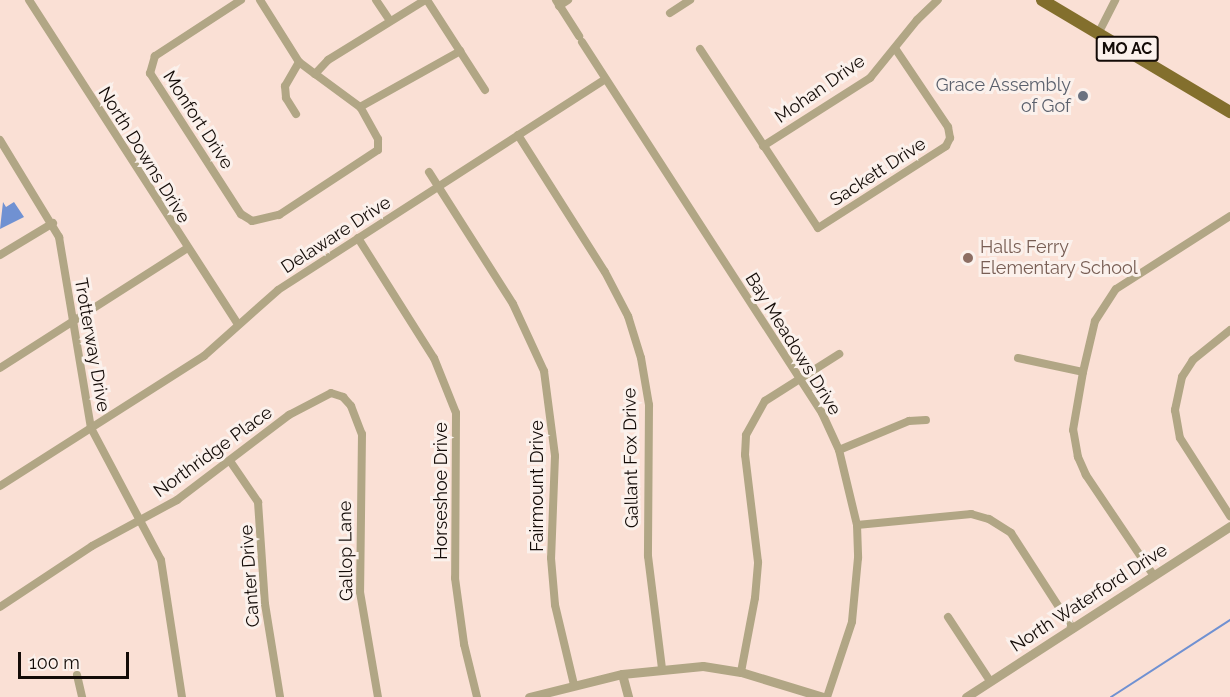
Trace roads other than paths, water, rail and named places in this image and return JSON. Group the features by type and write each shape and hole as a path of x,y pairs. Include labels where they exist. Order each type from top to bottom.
{"main road":[{"name":"MO AC","path":"1042,0 1230,112"}],"street":[{"name":"North Downs Drive","path":"29,0 186,249 238,324"},
{"name":"Monfort Drive","path":"241,0 154,56 150,74 242,214 252,221 279,215 378,150 378,139 360,108"},
{"path":"260,0 299,62 360,108 460,51"},
{"path":"376,0 390,21"},
{"path":"315,74 328,60 426,0 485,90"},
{"path":"557,3 568,0"},
{"path":"670,13 690,0"},
{"name":"Mohan Drive","path":"763,146 870,78 938,0"},
{"path":"1099,32 1115,0"},
{"name":"Bay Meadows Drive","path":"557,3 800,379 839,450 856,525 858,558 852,622 827,697"},
{"name":"Sackett Drive","path":"763,146 818,228 946,146 950,138 948,127 895,48"},
{"path":"700,49 763,146"},
{"path":"296,114 286,98 285,86 299,62"},
{"name":"Delaware Drive","path":"0,486 204,356 278,290 605,79"},
{"name":"Gallant Fox Drive","path":"518,135 605,272 628,316 641,358 649,405 648,556 662,668"},
{"name":"Trotterway Drive","path":"0,140 53,222 74,322 92,428 165,573 182,697"},
{"name":"Fairmount Drive","path":"429,172 513,304 544,372 555,456 551,558 555,605 574,685"},
{"path":"1154,576 1086,475 1078,457 1073,430 1083,372 1095,321 1116,289 1230,216"},
{"path":"0,255 53,222"},
{"name":"Horseshoe Drive","path":"358,238 434,358 456,413 455,578 464,644 477,697"},
{"path":"0,368 186,249"},
{"path":"1230,330 1193,360 1182,377 1175,410 1180,438 1230,516"},
{"path":"741,672 755,598 758,562 745,455 746,435 765,401 839,354"},
{"path":"1018,358 1083,372"},
{"name":"Northridge Place","path":"0,607 140,520 177,500 318,397 332,393 342,397 351,406"},
{"name":"Gallop Lane","path":"351,406 362,434 360,592 378,697"},
{"path":"839,450 909,421 926,420"},
{"name":"Canter Drive","path":"230,461 258,502 267,615 280,697"},
{"path":"856,525 971,514 989,519 1011,533 1073,629"},
{"name":"North Waterford Drive","path":"966,697 1230,526"},
{"path":"948,617 990,681"},
{"path":"529,697 622,674 662,668 703,666 741,672 823,697"},
{"path":"622,674 628,697"},
{"path":"77,675 82,697"}],"water":[{"path":"3,202 6,207 14,202 24,217 0,229"}],"waterway":[{"path":"1111,697 1230,620"}],"place":[{"name":"Grace Assembly of Gof","path":"1083,96"},
{"name":"Halls Ferry Elementary School","path":"968,258"}]}
